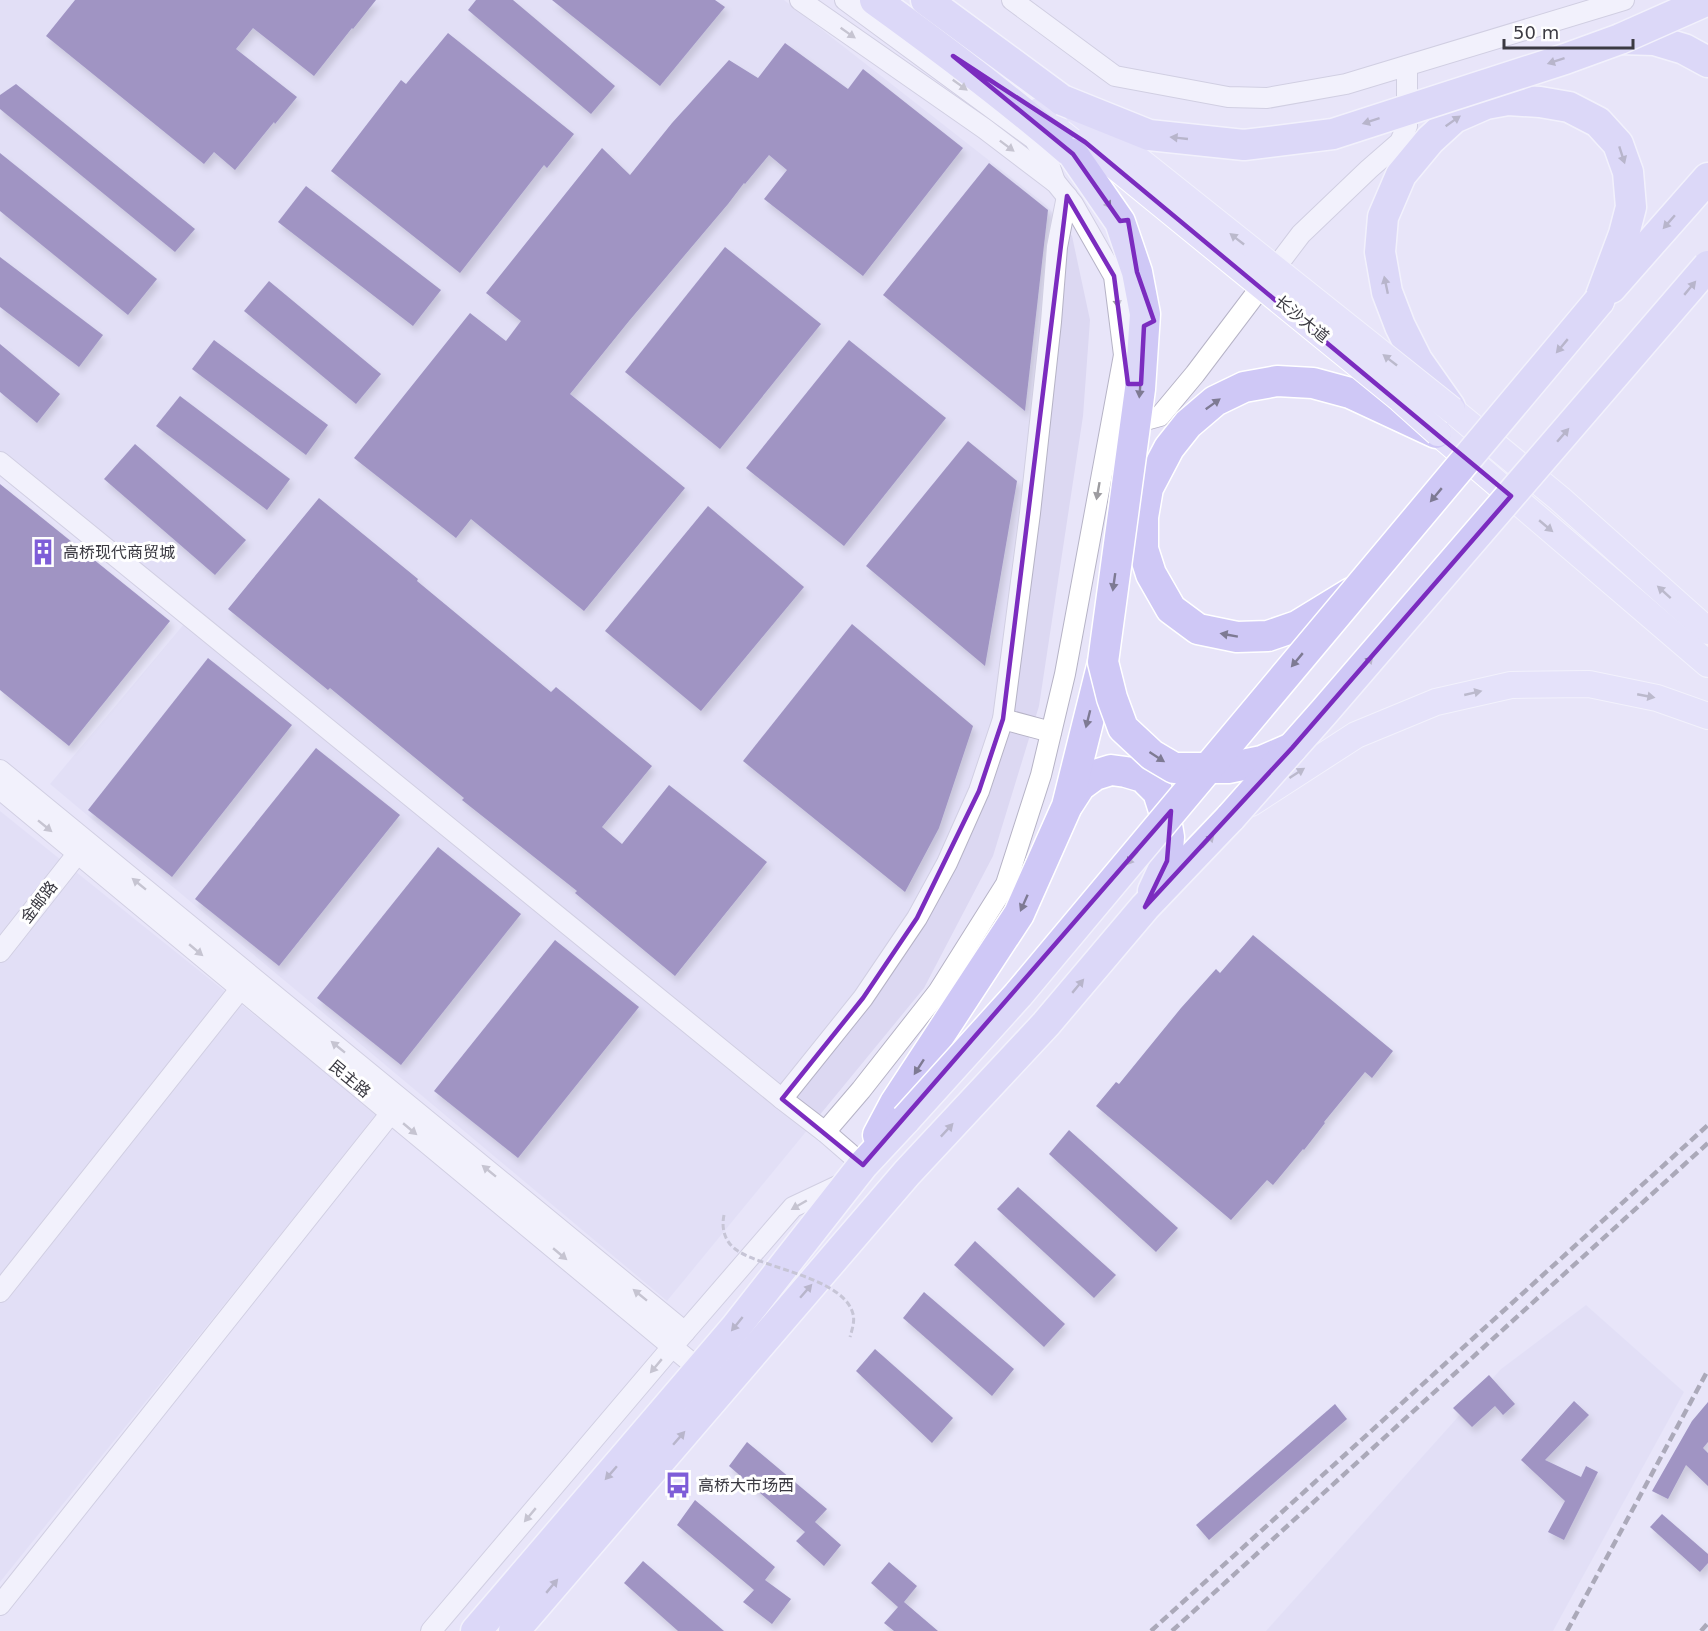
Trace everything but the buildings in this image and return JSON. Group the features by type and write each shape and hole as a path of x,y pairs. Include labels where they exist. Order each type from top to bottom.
{"highway":[{"path":"875,0 942,59 1079,148 1120,222 1137,272 1145,314 1140,389 1102,663 1067,806"},
{"path":"935,5 1062,100 1149,135 1244,145 1333,134 1620,39 1708,0"},
{"path":"1620,39 1654,40 1684,49 1708,62"},
{"path":"1445,422 1400,326 1387,292 1380,252 1383,217 1401,175 1430,140 1454,118 1486,104 1508,100 1540,102 1569,107 1598,122 1618,144 1628,172 1631,207 1624,234 1599,301"},
{"path":"901,1111 1018,994 1599,301 1708,178"},
{"path":"514,1631 907,1173 1046,1024 1145,907 1231,817 1292,748 1708,266"},
{"path":"1359,588 1297,626 1268,636 1237,637 1198,629 1171,609 1151,574 1143,549 1143,518 1148,488 1169,448 1188,424 1215,401 1244,387 1277,381 1313,383 1445,422"},
{"path":"1102,663 1123,728 1152,755 1174,768 1228,768 1262,761 1292,748"},
{"path":"476,1631 743,1317 857,1172 901,1111 1019,914 1067,806 1080,786 1095,775 1112,770 1126,772 1143,777 1158,792 1169,837 1167,861 1145,907"}],"main road":[{"path":"1062,100 1445,422 1560,498 1708,631"},
{"name":"长沙大道","path":"1079,148 1400,399 1445,422 1708,664"},
{"path":"1231,817 1356,735 1436,702 1511,685 1588,684 1657,698 1708,716"}],"street":[{"path":"800,0 985,129 1061,189 1073,204 1114,276 1124,355 1067,662 1041,774 1006,884 938,992 825,1132"},
{"path":"845,0 942,59"},
{"path":"782,1100 863,998 917,918 947,863 979,791 1003,719 1052,322 1061,189 1048,161 1034,139 942,59 862,0"},
{"path":"1012,0 1115,76 1228,97 1267,98 1346,84 1624,0"},
{"path":"1110,430 1160,416 1195,374 1301,234 1400,142 1407,126 1407,66"},
{"path":"0,462 782,1100 825,1132 857,1172 793,1207 431,1631"},
{"path":"1003,719 1051,732"},
{"name":"民主路","path":"0,770 678,1339 699,1370"},
{"name":"民主路","path":"0,789 390,1113 678,1339"},
{"name":"金邮路","path":"0,952 78,852"},
{"path":"0,1292 241,988"},
{"path":"0,1605 390,1113"}],"path":[{"path":"724,1215 722,1227 737,1251 807,1277 842,1295 853,1314 850,1337"}],"highlighted area":[{"path":"953,56 1085,142 1511,496 1292,748 1145,907 1167,861 1171,811 863,1165 782,1099 863,998 917,918 979,791 1003,719 1067,196 1114,276 1128,384 1141,384 1144,326 1154,321 1137,272 1128,220 1120,221 1073,154"}],"shaded area":[{"path":"0,0 784,0 1046,205 1072,236 1090,320 1083,416 1039,706 993,856 924,988 667,1301 50,784 184,624 0,475"},
{"path":"0,811 378,1114 0,1582"},
{"path":"1586,1305 1684,1392 1553,1631 1266,1631 1501,1369"}],"railway":[{"path":"1151,1631 1708,1125"},
{"path":"1172,1631 1708,1143"},
{"path":"1567,1631 1708,1370"},
{"path":"1701,1631 1708,1623"}],"place":[{"name":"高桥现代商贸城","path":"43,552"},
{"name":"高桥大市场西","path":"678,1485"}]}
